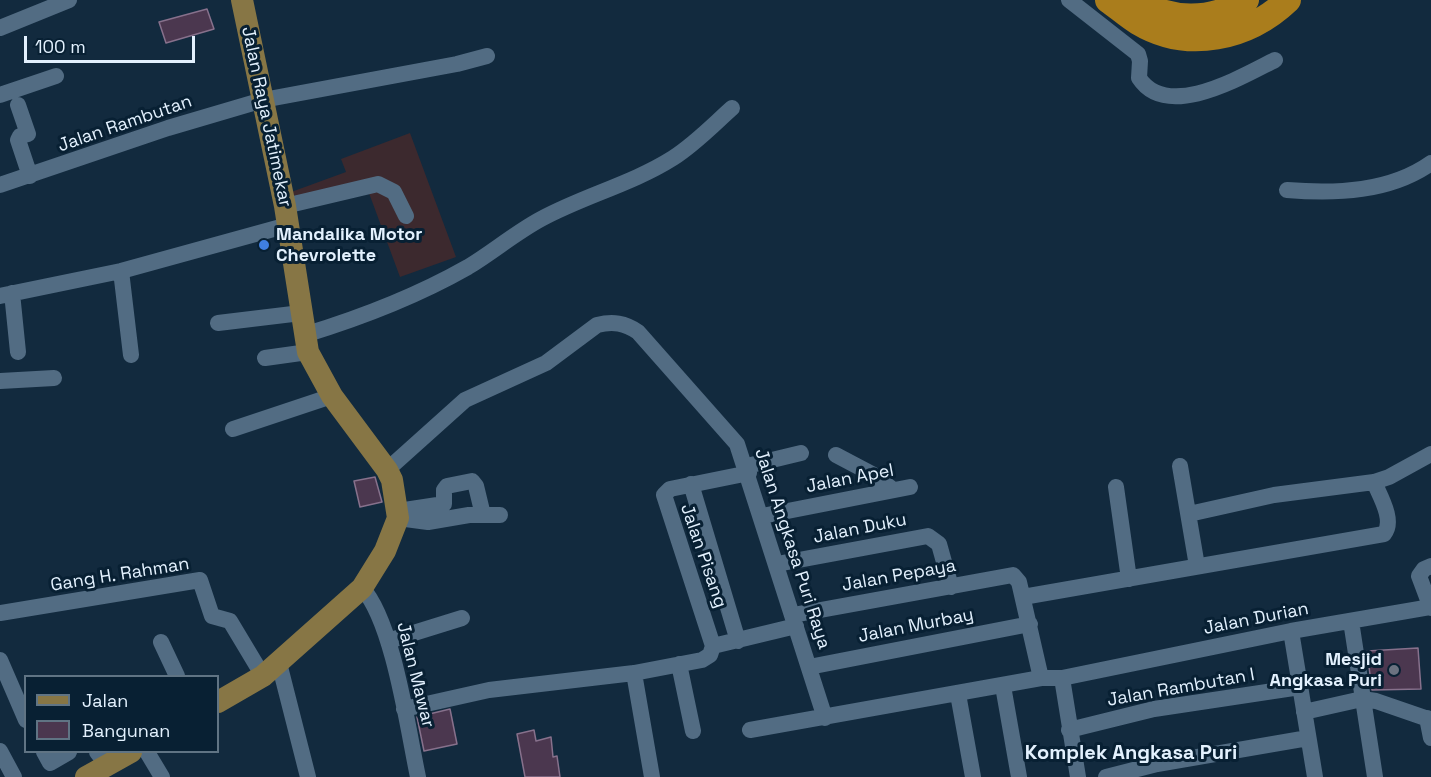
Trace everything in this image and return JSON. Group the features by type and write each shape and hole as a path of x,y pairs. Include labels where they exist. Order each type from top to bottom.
{"highway":[{"path":"1108,0 1139,23 1155,30 1206,39 1230,35 1254,26 1288,0"},
{"path":"1135,0 1158,12 1195,17 1224,11 1246,0"}],"main road":[{"name":"Jalan Raya Jatimekar","path":"242,0 286,215 304,333 332,396 387,470 392,480 398,515"},
{"path":"219,701 271,669 362,588 385,551 398,515"},
{"path":"86,777 102,758 126,753"}],"street":[{"path":"0,28 69,0"},
{"path":"1069,0 1138,54 1139,78 1150,90 1159,94 1175,98 1207,90 1275,60"},
{"name":"Jalan Rambutan","path":"0,185 168,128 263,100 457,64 487,56"},
{"path":"0,95 56,76"},
{"path":"18,105 28,134 20,136 18,140 30,176"},
{"path":"266,358 304,333 349,320 436,283 480,259 555,212 648,172 691,146 732,108"},
{"path":"1287,190 1322,193 1375,186 1416,174 1431,163"},
{"path":"18,352 6,294 121,271 378,184 394,192 406,216"},
{"path":"121,271 131,355"},
{"path":"218,323 304,333"},
{"name":"Jalan Angkasa Puri Raya","path":"387,470 465,400 546,363 587,332 607,323 629,325 722,423 737,444 748,469 825,718"},
{"path":"0,381 54,378"},
{"path":"232,429 332,396"},
{"name":"Jalan Pisang","path":"713,646 664,501 664,495 670,489 801,453"},
{"path":"1189,514 1274,495 1374,482 1389,477 1431,454"},
{"path":"836,455 872,474 891,489"},
{"path":"1180,466 1197,566"},
{"path":"472,481 492,515 428,522 398,515 444,504 444,490 447,486 472,481"},
{"path":"1041,678 1023,597 1384,534 1388,529 1388,519 1374,482"},
{"path":"691,484 738,641"},
{"name":"Jalan Apel","path":"762,516 910,487"},
{"path":"1116,487 1129,579"},
{"name":"Jalan Duku","path":"777,564 928,536 939,544 951,587"},
{"name":"Jalan Durian","path":"750,730 1041,678 1062,678 1291,631 1431,608 1419,576 1424,569 1431,566"},
{"name":"Jalan Pepaya","path":"713,646 738,641 795,621 1013,575 1019,582 1023,597"},
{"name":"Gang H. Rahman","path":"0,613 200,580 213,616 230,621 271,669"},
{"name":"Jalan Mawar","path":"362,588 380,614 404,709 418,777"},
{"path":"388,641 462,618"},
{"path":"1351,621 1374,777"},
{"name":"Jalan Murbay","path":"809,667 1030,624"},
{"path":"1291,631 1315,777"},
{"path":"161,642 177,675"},
{"path":"404,709 489,690 634,673 702,660 710,655 713,646"},
{"path":"0,660 24,715"},
{"path":"679,664 693,731"},
{"path":"271,669 308,777"},
{"path":"634,673 652,777"},
{"path":"1062,678 1078,777"},
{"path":"1003,686 1018,777"},
{"name":"Jalan Rambutan I","path":"1069,730 1154,709 1300,687"},
{"path":"958,694 974,777"},
{"path":"1304,712 1362,699 1376,701 1429,719 1431,738"},
{"path":"1106,777 1157,764 1308,738"},
{"path":"0,751 14,777"},
{"path":"45,753 50,763 67,753"},
{"path":"148,753 162,777"}],"shaded area":[{"path":"410,133 456,257 400,277 366,185 289,213 283,195 346,172 341,159"}],"building":[{"path":"207,9 214,29 166,43 159,22"},
{"path":"375,477 382,502 360,507 354,481"},
{"name":"Mesjid Angkasa Puri","path":"1418,648 1421,689 1372,690 1367,651"},
{"path":"450,709 457,744 424,751 417,717"},
{"path":"534,730 536,741 551,737 553,757 557,756 560,777 525,777 517,734"}],"place":[{"name":"Mandalika Motor Chevrolette","path":"264,245"},
{"name":"Mesjid Angkasa Puri","path":"1394,670"}],"district":[{"name":"Komplek Angkasa Puri","path":"1131,754"}]}
